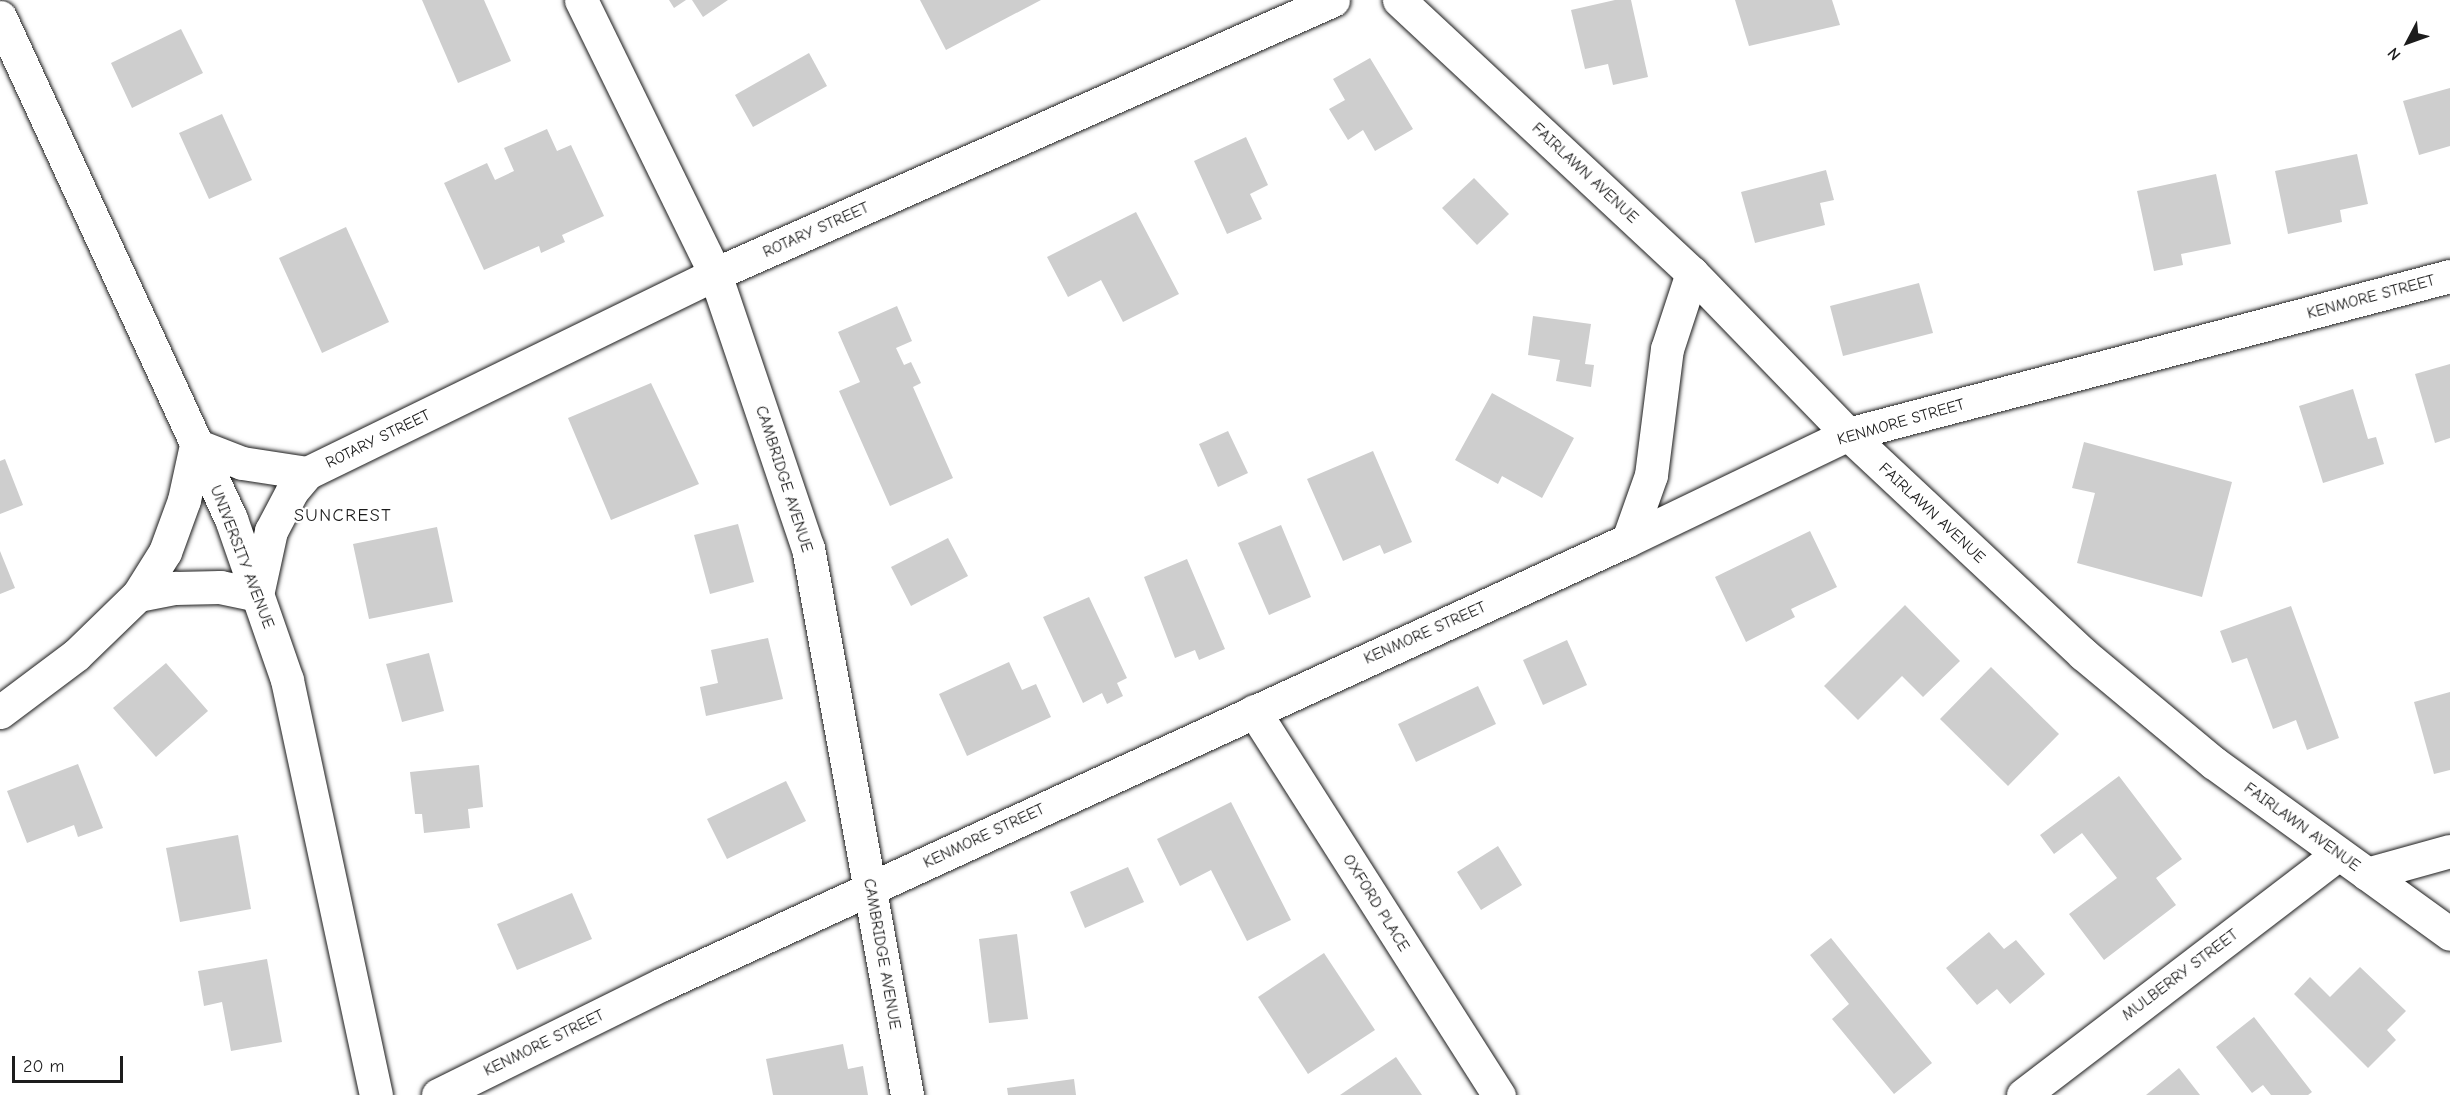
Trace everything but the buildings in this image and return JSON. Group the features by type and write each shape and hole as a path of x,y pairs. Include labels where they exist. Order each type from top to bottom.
{"street":[{"name":"CAMBRIDGE AVENUE","path":"581,0 715,274 808,548 907,1095"},
{"name":"ROTARY STREET","path":"257,595 271,531 292,491 307,473 715,274 1333,0"},
{"name":"FAIRLAWN AVENUE","path":"1399,0 1692,273 1848,434 2083,654 2214,763 2337,855 2450,934"},
{"name":"UNIVERSITY AVENUE","path":"0,17 231,519 287,680 332,872 376,1095"},
{"path":"1628,540 1651,475 1667,349 1692,273"},
{"name":"KENMORE STREET","path":"438,1095 663,984 1628,540 1848,434 2450,276"},
{"name":"ROTARY STREET","path":"196,445 242,463 307,473"},
{"path":"0,712 76,655 138,595 165,552 184,500 196,445"},
{"path":"138,595 175,588 220,587 257,595"},
{"name":"OXFORD PLACE","path":"1254,711 1499,1095"},
{"path":"2367,874 2450,851"},
{"name":"MULBERRY STREET","path":"2023,1095 2337,855"}],"district":[{"name":"SUNCREST","path":"343,516"}]}
